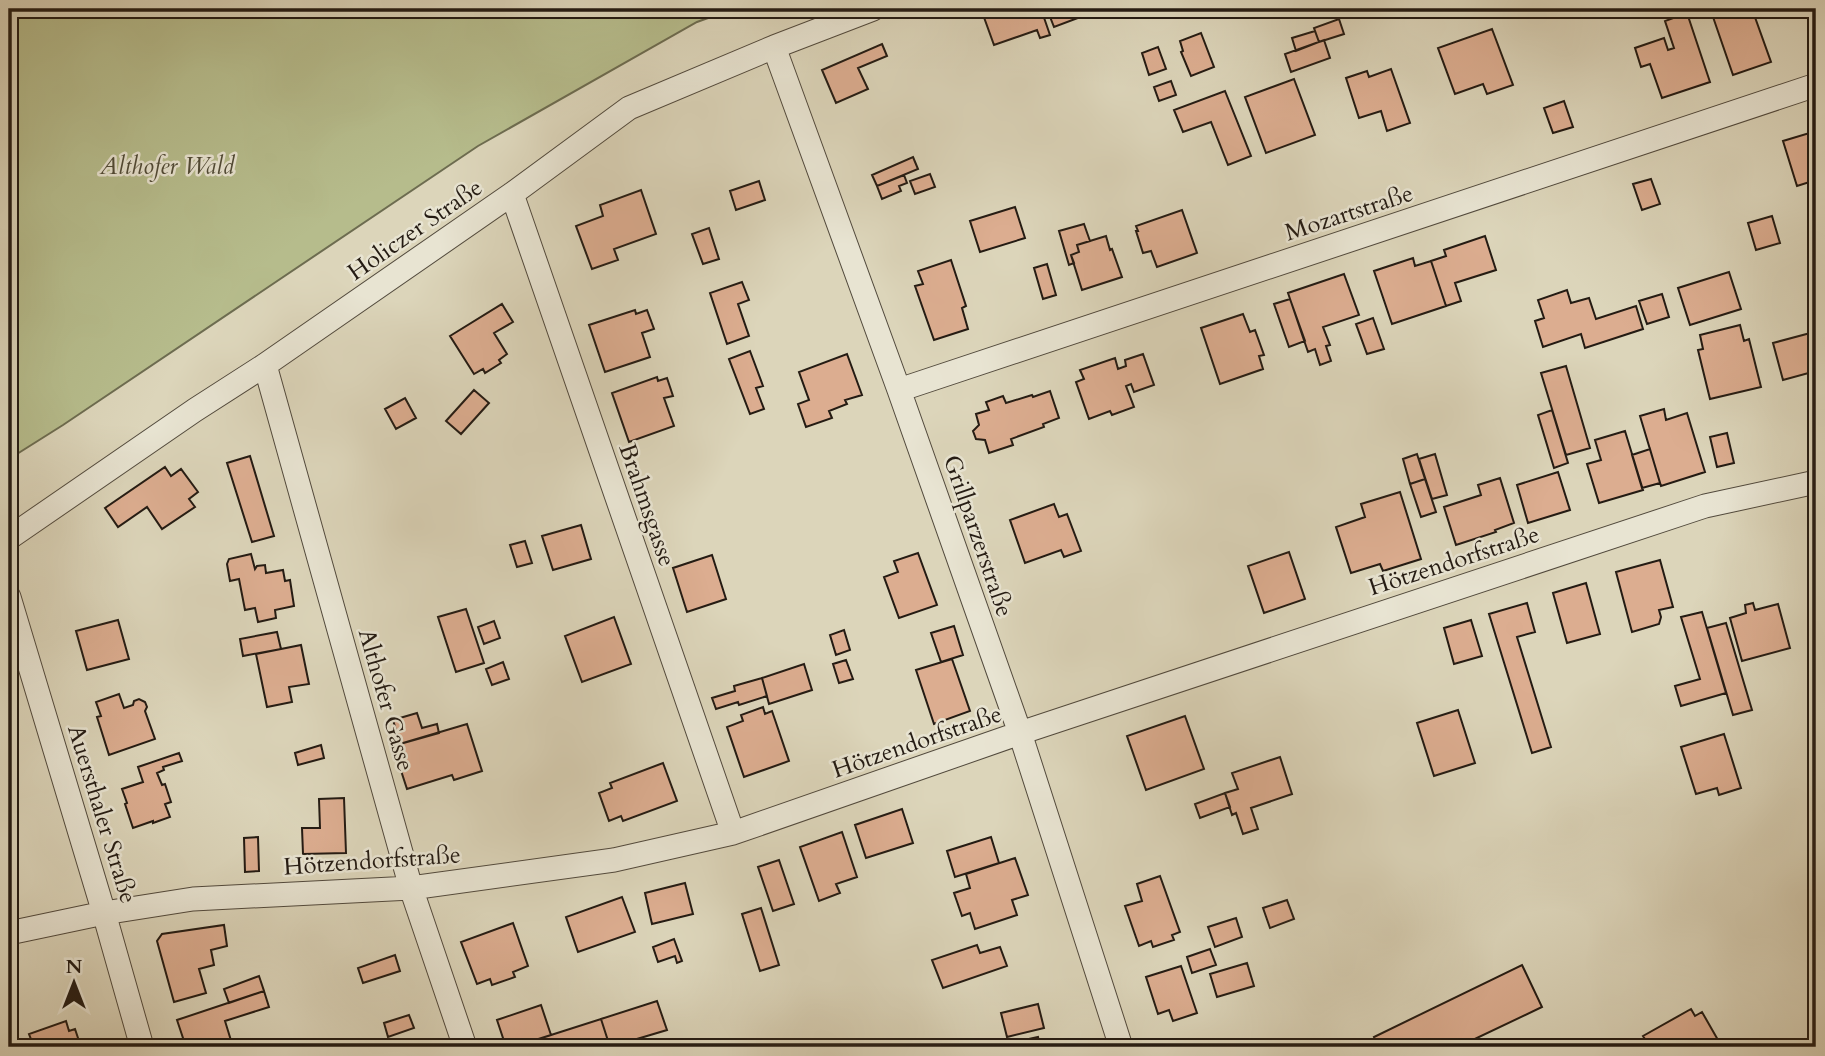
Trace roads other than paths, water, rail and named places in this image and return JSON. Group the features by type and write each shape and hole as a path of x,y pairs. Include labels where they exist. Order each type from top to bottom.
{"street":[{"name":"Holiczer Straße","path":"9,538 512,194 629,107 873,9"},
{"name":"Grillparzerstraße","path":"774,47 1020,733 1121,1047"},
{"name":"Mozartstraße","path":"899,390 1816,85"},
{"name":"Brahmsgasse","path":"512,194 733,833"},
{"name":"Althofer Gasse","path":"265,365 411,888 465,1047"},
{"name":"Hötzendorfstraße","path":"9,933 104,913 192,899 411,888 614,860 733,833 1020,733 1705,506 1816,482"},
{"name":"Auersthaler Straße","path":"9,597 142,1047"}],"park label":[{"name":"Althofer Wald","path":"167,166"}]}
